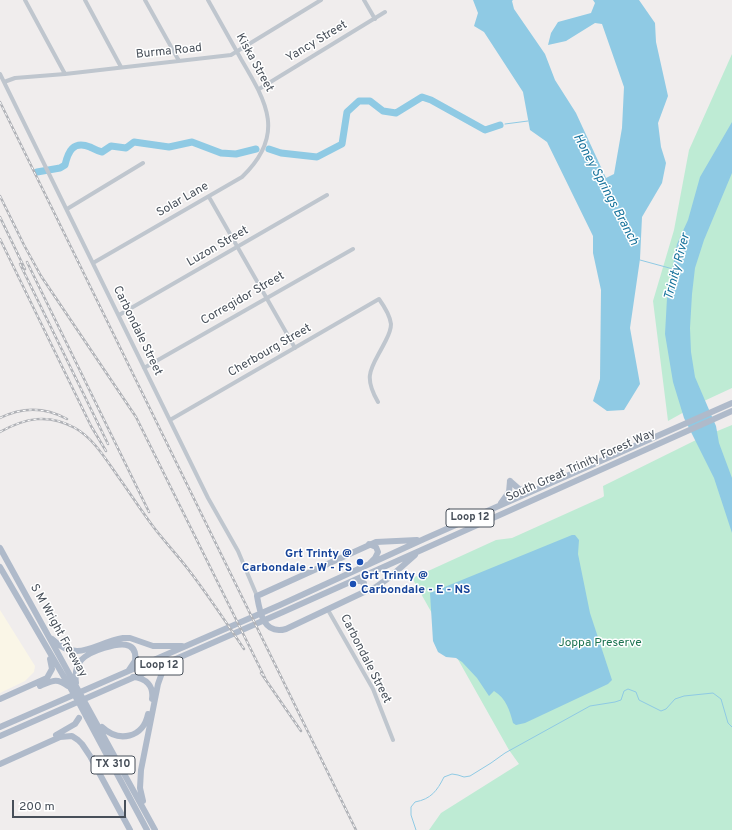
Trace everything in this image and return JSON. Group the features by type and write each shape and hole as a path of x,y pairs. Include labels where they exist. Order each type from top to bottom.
{"main road":[{"name":"South Great Trinity Forest Way","path":"0,727 280,605 500,505 732,403"},
{"name":"South Great Trinity Forest Way","path":"0,736 283,612 494,516 732,411"},
{"path":"500,505 509,492 510,481 519,489 533,491"},
{"path":"494,516 505,507 514,503 516,498"},
{"path":"423,549 376,588 362,593 286,629 274,630 265,623 259,608 257,596 369,544 380,541 424,539"},
{"path":"368,565 375,558 378,552 376,547 369,544"},
{"name":"S M Wright Freeway","path":"0,548 98,723"},
{"name":"S M Wright Freeway","path":"0,567 78,701"},
{"path":"352,581 364,583 364,590 362,593"},
{"path":"47,634 62,647 73,651 82,651 123,638 130,638 152,646 186,646"},
{"path":"77,687 76,670 83,658 90,653 116,644 126,644 134,652 135,662 128,671"},
{"path":"0,700 47,678 50,674 52,666 48,650"},
{"path":"147,814 140,788 141,770 158,684 163,670 171,661"},
{"path":"98,723 111,734 117,736 128,736 142,728 147,719 152,693 150,685 147,682 133,677"},
{"path":"0,704 53,680 62,682 69,686"},
{"path":"75,736 80,718 78,701"},
{"name":"TX 310","path":"78,701 147,830"},
{"path":"0,759 62,733 75,724 80,718"},
{"name":"TX 310","path":"98,723 156,830"},
{"path":"62,733 69,732 82,744 130,830"},
{"path":"0,764 60,737 75,736"}],"street":[{"path":"25,0 65,74"},
{"path":"85,0 121,67"},
{"path":"145,0 179,61"},
{"name":"Burma Road","path":"4,82 15,78 65,74 231,55 321,0"},
{"path":"364,0 375,19"},
{"name":"Kiska Street","path":"210,1 258,89 267,114 268,131 266,139"},
{"name":"Yancy Street","path":"258,89 385,12"},
{"name":"Carbondale Street","path":"0,74 208,498 238,551 257,596"},
{"name":"Solar Lane","path":"93,263 242,177 259,158 266,139"},
{"path":"67,209 143,163"},
{"name":"Luzon Street","path":"119,315 327,195"},
{"path":"208,197 295,348"},
{"name":"Corregidor Street","path":"144,368 353,249"},
{"name":"Cherbourg Street","path":"170,420 379,299 389,316 391,323 389,335 368,378 378,402"},
{"name":"Carbondale Street","path":"328,610 373,689 393,740"}],"shaded area":[{"path":"0,610 35,666 34,672 25,681 0,693"}],"green space":[{"path":"732,54 732,388 704,401 668,421 653,301 674,230 689,150"},
{"name":"Joppa Preserve","path":"732,425 732,830 429,830 441,813 519,764 509,750 411,576 414,575 415,577 496,540 512,538 603,497 603,486 698,439"}],"water":[{"path":"473,0 513,0 514,9 545,54 555,80 576,113 606,178 614,174 622,128 624,87 602,24 595,23 566,41 548,45 551,33 558,22 591,13 595,3 593,0 639,0 655,23 656,42 668,96 658,123 661,147 666,163 662,183 642,217 640,259 630,328 640,384 624,410 607,411 593,401 600,379 601,290 593,253 593,236 547,142 530,130 523,92 484,32 474,26 478,13"},
{"name":"Trinity River","path":"732,122 732,173 704,240 695,268 690,328 691,352 695,377 716,426 719,443 732,478 732,533 714,478 684,418 673,382 665,334 667,298 677,244 688,220 700,177"},
{"path":"575,535 579,540 578,554 590,613 612,680 608,684 525,723 516,725 513,723 507,705 502,697 494,691 489,696 477,678 462,662 456,658 446,657 438,652 433,641 430,593"}],"waterway":[{"name":"Honey Springs Branch","path":"269,149 281,153 317,157 342,144 347,112 359,101 370,101 383,111 396,113 422,97 431,100 485,130 500,125"},
{"name":"Honey Springs Branch","path":"505,124 528,121"},
{"name":"Honey Springs Branch","path":"37,172 60,168 65,165 72,148 79,145 84,145 102,152 111,146 126,148 134,142 169,147 192,142 221,153 236,154 256,149"},
{"name":"Honey Springs Branch","path":"640,260 673,269"},
{"path":"416,830 411,815 411,807 415,802 421,801 433,794 444,777 452,774 464,777 470,776 505,753 590,706 621,700 624,691 628,689 636,692 639,700 661,711 666,709 675,699 684,696 713,693 721,699 728,723 732,727"}],"railway":[{"path":"0,102 356,830"},
{"path":"0,196 41,276 136,417 265,678"},
{"path":"0,217 25,269"},
{"path":"0,239 91,426 106,451"},
{"path":"27,262 149,512"},
{"path":"20,264 108,444"},
{"path":"0,418 8,414 25,410 34,410 50,412 67,419"},
{"path":"0,432 18,423 37,419 46,419 65,423 87,437 103,455 145,516 184,564 244,649"},
{"path":"261,673 301,731"}],"place":[{"name":"Grt Trinty @ Carbondale - W - FS","path":"360,562"},
{"name":"Grt Trinty @ Carbondale - E - NS","path":"353,584"}]}
